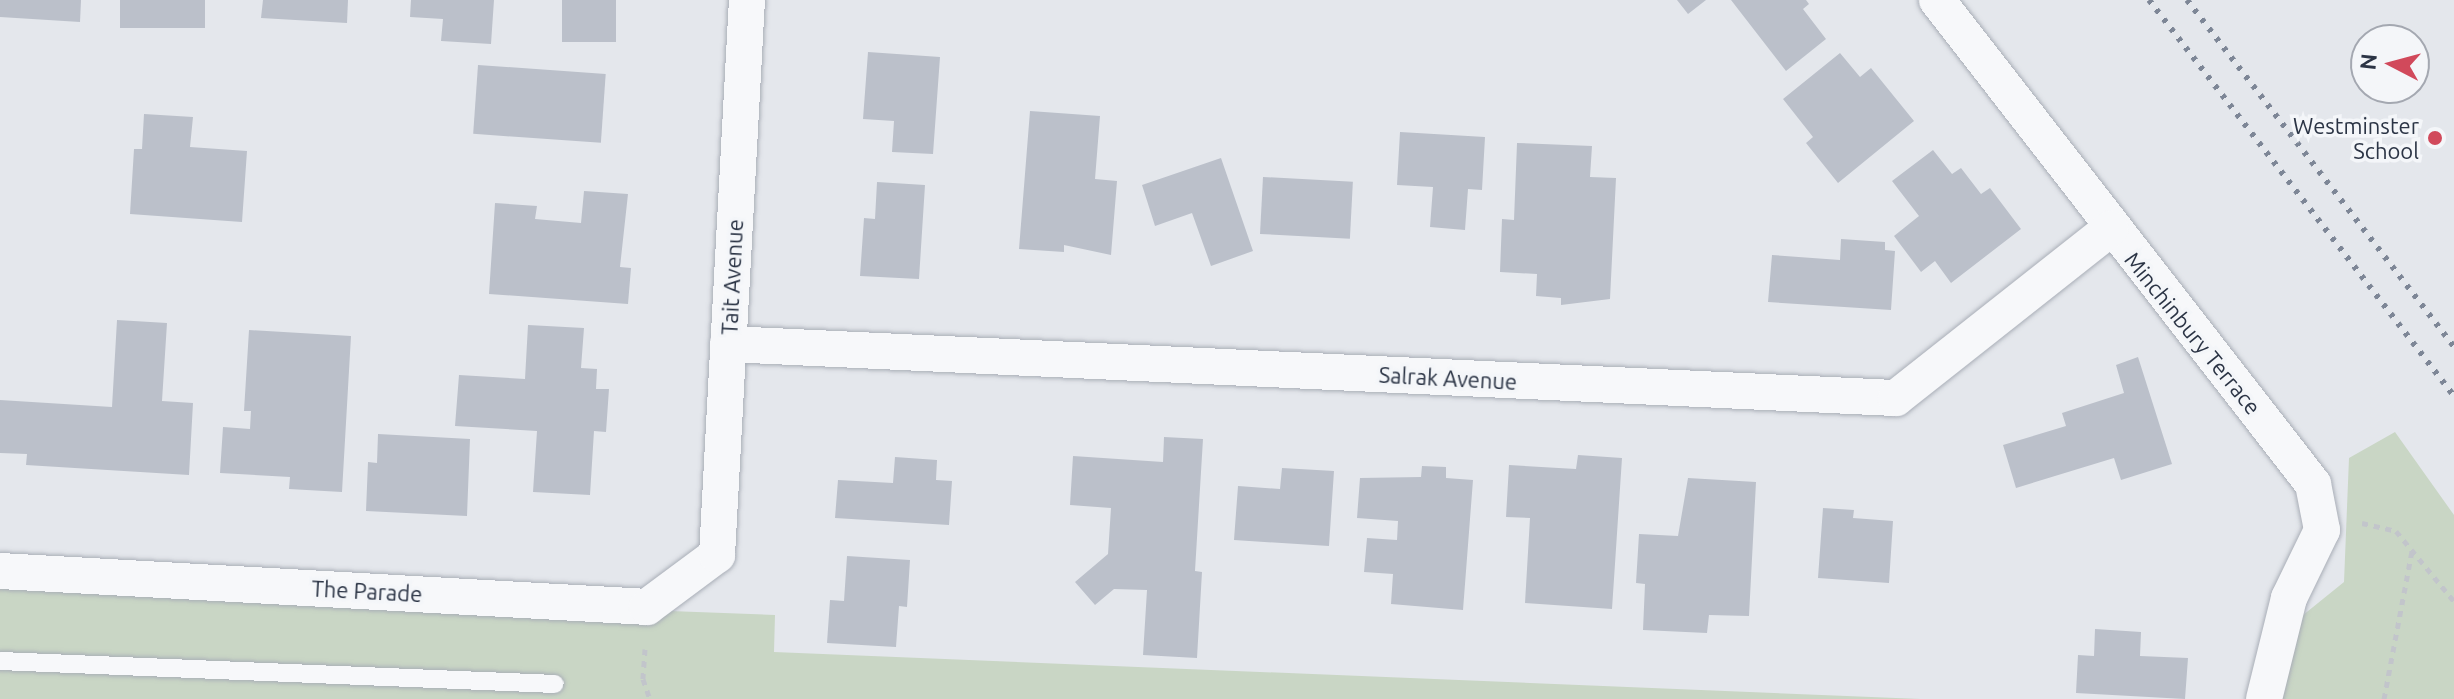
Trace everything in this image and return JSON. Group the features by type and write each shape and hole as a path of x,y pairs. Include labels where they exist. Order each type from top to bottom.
{"street":[{"name":"Tait Avenue","path":"647,607 717,555 747,0"},
{"name":"Minchinbury Terrace","path":"1937,0 2110,229 2313,484 2322,530"},
{"name":"Salrak Avenue","path":"728,344 1896,398 2110,229"},
{"path":"2264,699 2289,598 2322,530"},
{"name":"The Parade","path":"0,571 647,607"}],"lane":[{"path":"0,661 463,690 555,684"}],"path":[{"path":"2322,530 2369,522 2396,531 2454,601"},
{"path":"2384,699 2412,551"},
{"path":"647,607 643,679 650,699"}],"green space":[{"path":"2395,432 2454,515 2454,699 2275,699 2292,624 2344,582 2349,458"},
{"path":"0,586 775,615 774,652 1921,699 0,699"}],"building":[{"path":"0,0 81,0 80,22 0,17"},
{"path":"120,0 205,0 205,28 120,28"},
{"path":"263,0 348,0 347,23 261,18"},
{"path":"411,0 494,0 491,44 441,41 443,19 410,17"},
{"path":"562,0 616,0 616,42 562,42"},
{"path":"1677,0 1706,0 1688,14"},
{"path":"1731,0 1806,0 1809,4 1803,9 1826,39 1786,71"},
{"path":"868,52 940,57 933,154 892,152 894,121 863,119"},
{"path":"1840,53 1860,77 1871,68 1914,121 1838,183 1806,143 1813,137 1783,99"},
{"path":"478,65 606,74 601,143 473,134"},
{"path":"1030,111 1100,116 1095,179 1117,181 1111,255 1064,245 1064,252 1019,249"},
{"path":"144,114 193,117 190,147 247,151 242,222 130,214 134,149 142,149"},
{"path":"1400,132 1485,137 1482,190 1468,189 1465,230 1430,227 1433,187 1397,185"},
{"path":"1517,143 1592,146 1590,177 1616,178 1610,299 1561,305 1561,298 1536,296 1537,274 1500,272 1502,219 1514,220"},
{"path":"1933,150 1952,174 1961,168 1981,194 1990,188 2021,229 1951,283 1935,261 1921,272 1894,236 1919,216 1892,181"},
{"path":"1221,158 1253,251 1211,266 1192,213 1155,226 1142,185"},
{"path":"1263,177 1353,182 1350,239 1260,234"},
{"path":"877,182 925,185 919,279 860,276 864,218 875,219"},
{"path":"584,191 628,194 620,267 631,268 628,304 489,294 495,203 537,206 535,219 581,223"},
{"path":"1841,239 1885,242 1885,250 1895,251 1891,310 1768,302 1772,255 1840,260"},
{"path":"117,320 167,323 162,401 193,403 189,475 26,465 27,454 0,453 0,400 112,407"},
{"path":"528,325 584,328 581,368 597,369 596,389 609,389 606,432 594,431 590,495 533,492 537,431 455,426 459,375 525,379"},
{"path":"249,330 351,336 342,492 289,489 290,477 220,473 223,427 250,429 251,411 244,411"},
{"path":"2138,357 2172,464 2121,480 2114,458 2016,488 2003,445 2066,426 2062,413 2124,393 2116,365"},
{"path":"378,434 470,439 467,516 366,511 368,462 377,463"},
{"path":"1164,437 1203,439 1195,571 1202,572 1197,658 1143,655 1147,590 1114,589 1095,605 1075,582 1108,554 1111,508 1070,505 1073,456 1163,462"},
{"path":"1578,455 1622,458 1612,609 1525,603 1530,518 1506,517 1509,465 1576,469"},
{"path":"895,457 937,460 936,480 952,481 949,525 835,518 838,480 893,483"},
{"path":"1422,466 1446,467 1446,478 1473,480 1463,610 1391,604 1393,574 1364,572 1367,538 1397,540 1398,521 1357,518 1360,478 1421,477"},
{"path":"1282,468 1334,471 1329,546 1234,540 1238,486 1280,489"},
{"path":"1688,478 1756,482 1749,616 1709,615 1707,633 1643,630 1645,584 1636,583 1639,534 1678,536"},
{"path":"1823,508 1854,510 1853,518 1893,521 1889,583 1818,578"},
{"path":"847,556 910,560 907,607 899,606 896,647 827,643 830,600 844,601"},
{"path":"2095,629 2141,632 2140,656 2188,658 2185,699 2076,693 2078,655 2094,656"}],"railway":[{"path":"2149,0 2454,396"},
{"path":"2187,0 2454,347"}],"place":[{"name":"Westminster School","path":"2435,138"}]}
